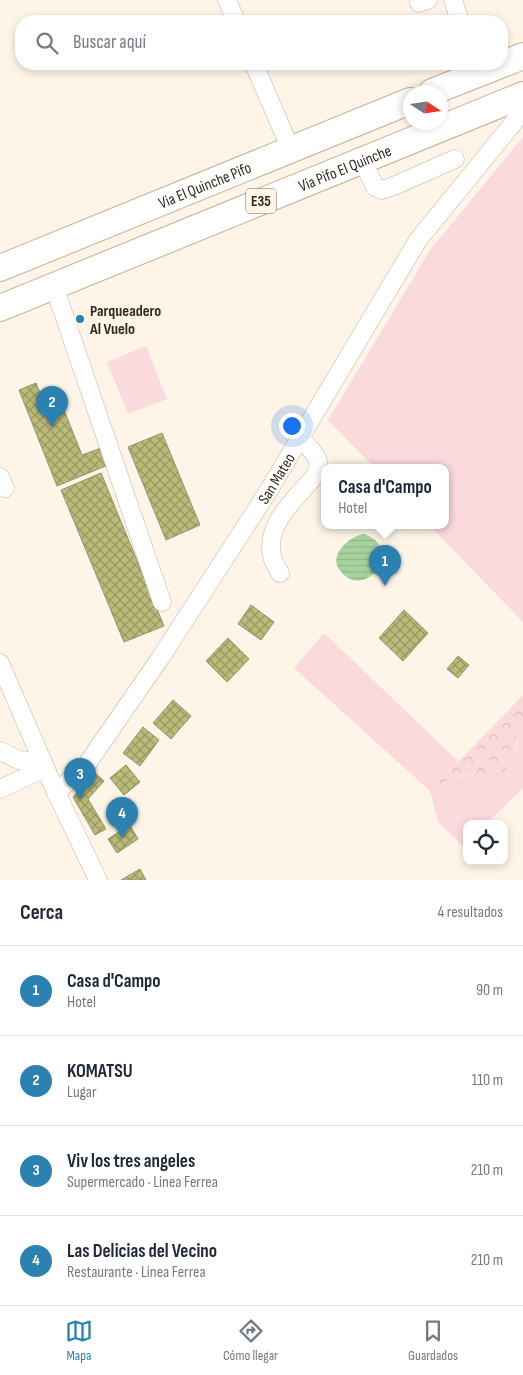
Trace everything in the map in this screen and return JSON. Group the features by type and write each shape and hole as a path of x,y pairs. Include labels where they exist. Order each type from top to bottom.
{"highway":[{"path":"508,60 523,56"},
{"path":"445,85 474,70"},
{"name":"Via Pifo El Quinche","path":"0,308 523,95"},
{"name":"Via El Quinche Pifo","path":"0,268 403,104"}],"street":[{"path":"227,0 233,15"},
{"path":"454,0 458,15"},
{"path":"257,70 291,150"},
{"name":"San Mateo","path":"55,790 87,764 161,657 269,490 418,240 523,111"},
{"path":"362,160 375,187 382,190 396,186 455,159"},
{"path":"54,286 162,602"},
{"path":"280,573 272,557 271,540 277,522 292,501 315,476 318,467 317,458 300,438"},
{"path":"0,663 55,790 98,880"},
{"path":"0,751 19,760 44,765"},
{"path":"0,789 44,765"}],"green space":[{"path":"523,137 523,622 433,529 449,529 449,464 371,464 328,420 430,250"},
{"path":"146,346 167,399 128,414 107,362"},
{"path":"324,633 458,761 434,788 450,779 479,773 510,763 517,744 516,735 523,728 523,788 490,820 463,820 463,846 438,822 430,791 294,668"},
{"path":"523,695 523,728 516,735 513,755 503,773 456,777 430,791"}],"shaded area":[{"path":"364,534 377,542 382,551 381,561 377,571 369,578 359,581 348,578 339,569 337,557 347,542 358,535"}],"building":[{"path":"36,383 45,406 60,400 82,455 101,448 108,465 57,486 19,390"},
{"path":"162,433 200,525 166,540 128,447"},
{"path":"101,473 164,626 124,642 61,490"},
{"path":"251,605 274,622 261,640 238,624"},
{"path":"404,610 428,633 403,661 379,638"},
{"path":"228,638 249,659 227,682 206,661"},
{"path":"458,656 469,665 458,678 447,669"},
{"path":"173,700 191,716 171,739 153,723"},
{"path":"143,727 159,740 140,766 123,753"},
{"path":"126,765 140,782 124,795 110,778"},
{"path":"95,773 104,781 88,799 106,829 95,835 73,797"},
{"path":"130,825 138,839 117,853 108,839"},
{"path":"140,869 146,880 121,880"}],"place":[{"name":"Parqueadero Al Vuelo","path":"80,319"},
{"name":"KOMATSU","path":"52,427"},
{"name":"Casa d'Campo","path":"385,586"},
{"name":"Viv los tres angeles","path":"80,799"},
{"name":"Las Delicias del Vecino","path":"122,838"}]}
